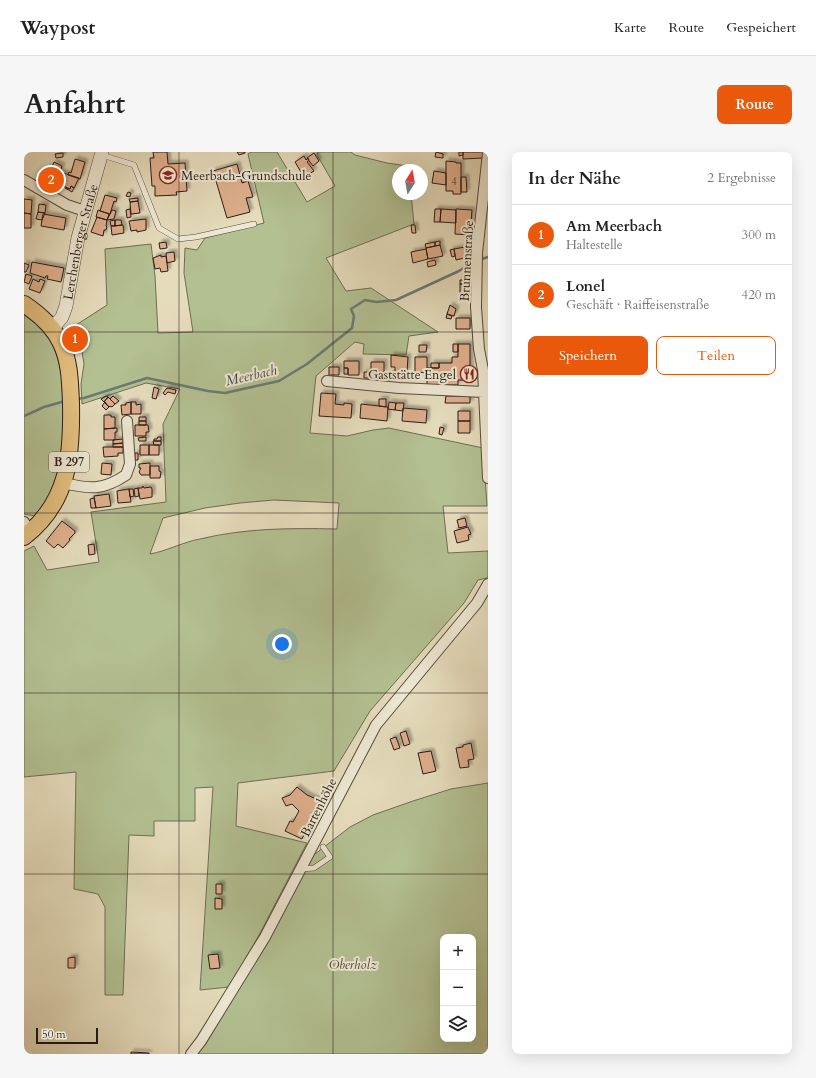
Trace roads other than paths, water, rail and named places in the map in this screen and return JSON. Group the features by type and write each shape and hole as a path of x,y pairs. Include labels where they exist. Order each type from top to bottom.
{"main road":[{"name":"B 297","path":"24,304 44,318 61,342 69,368 71,385 69,461 63,483 51,507 41,521 26,530"}],"street":[{"name":"Lerchenberger Straße","path":"52,329 62,317 66,306 78,238 102,153"},
{"name":"Brunnenstraße","path":"488,153 477,253 476,307 479,349 485,370 484,392 486,408 488,478"},
{"path":"24,180 67,205 85,211"},
{"path":"327,381 399,388 484,392"},
{"path":"63,483 89,488 103,487 114,483 126,475 130,464 127,421"},
{"name":"Bartenhöhe","path":"191,1054 201,1041 261,943 302,869 351,770 376,725 477,603 488,584"}],"lane":[{"path":"102,153 134,165 159,228 178,238 196,237 254,224"},
{"path":"302,869 314,868 330,857 323,847"}],"waterway":[{"name":"Meerbach","path":"479,260 488,257"},
{"name":"Meerbach","path":"76,399 84,398 147,378 208,391 225,393 279,381 307,364 352,328 354,316 351,309 365,300 376,302 396,300 459,271 474,261"},
{"name":"Meerbach","path":"24,416 44,407 65,401"}],"place":[{"name":"Meerbach-Grundschule","path":"168,175"},
{"name":"Lonel","path":"51,180"},
{"name":"Am Meerbach","path":"75,339"},
{"name":"Gaststätte Engel","path":"469,374"}],"park label":[{"name":"Oberholz","path":"353,964"}]}
